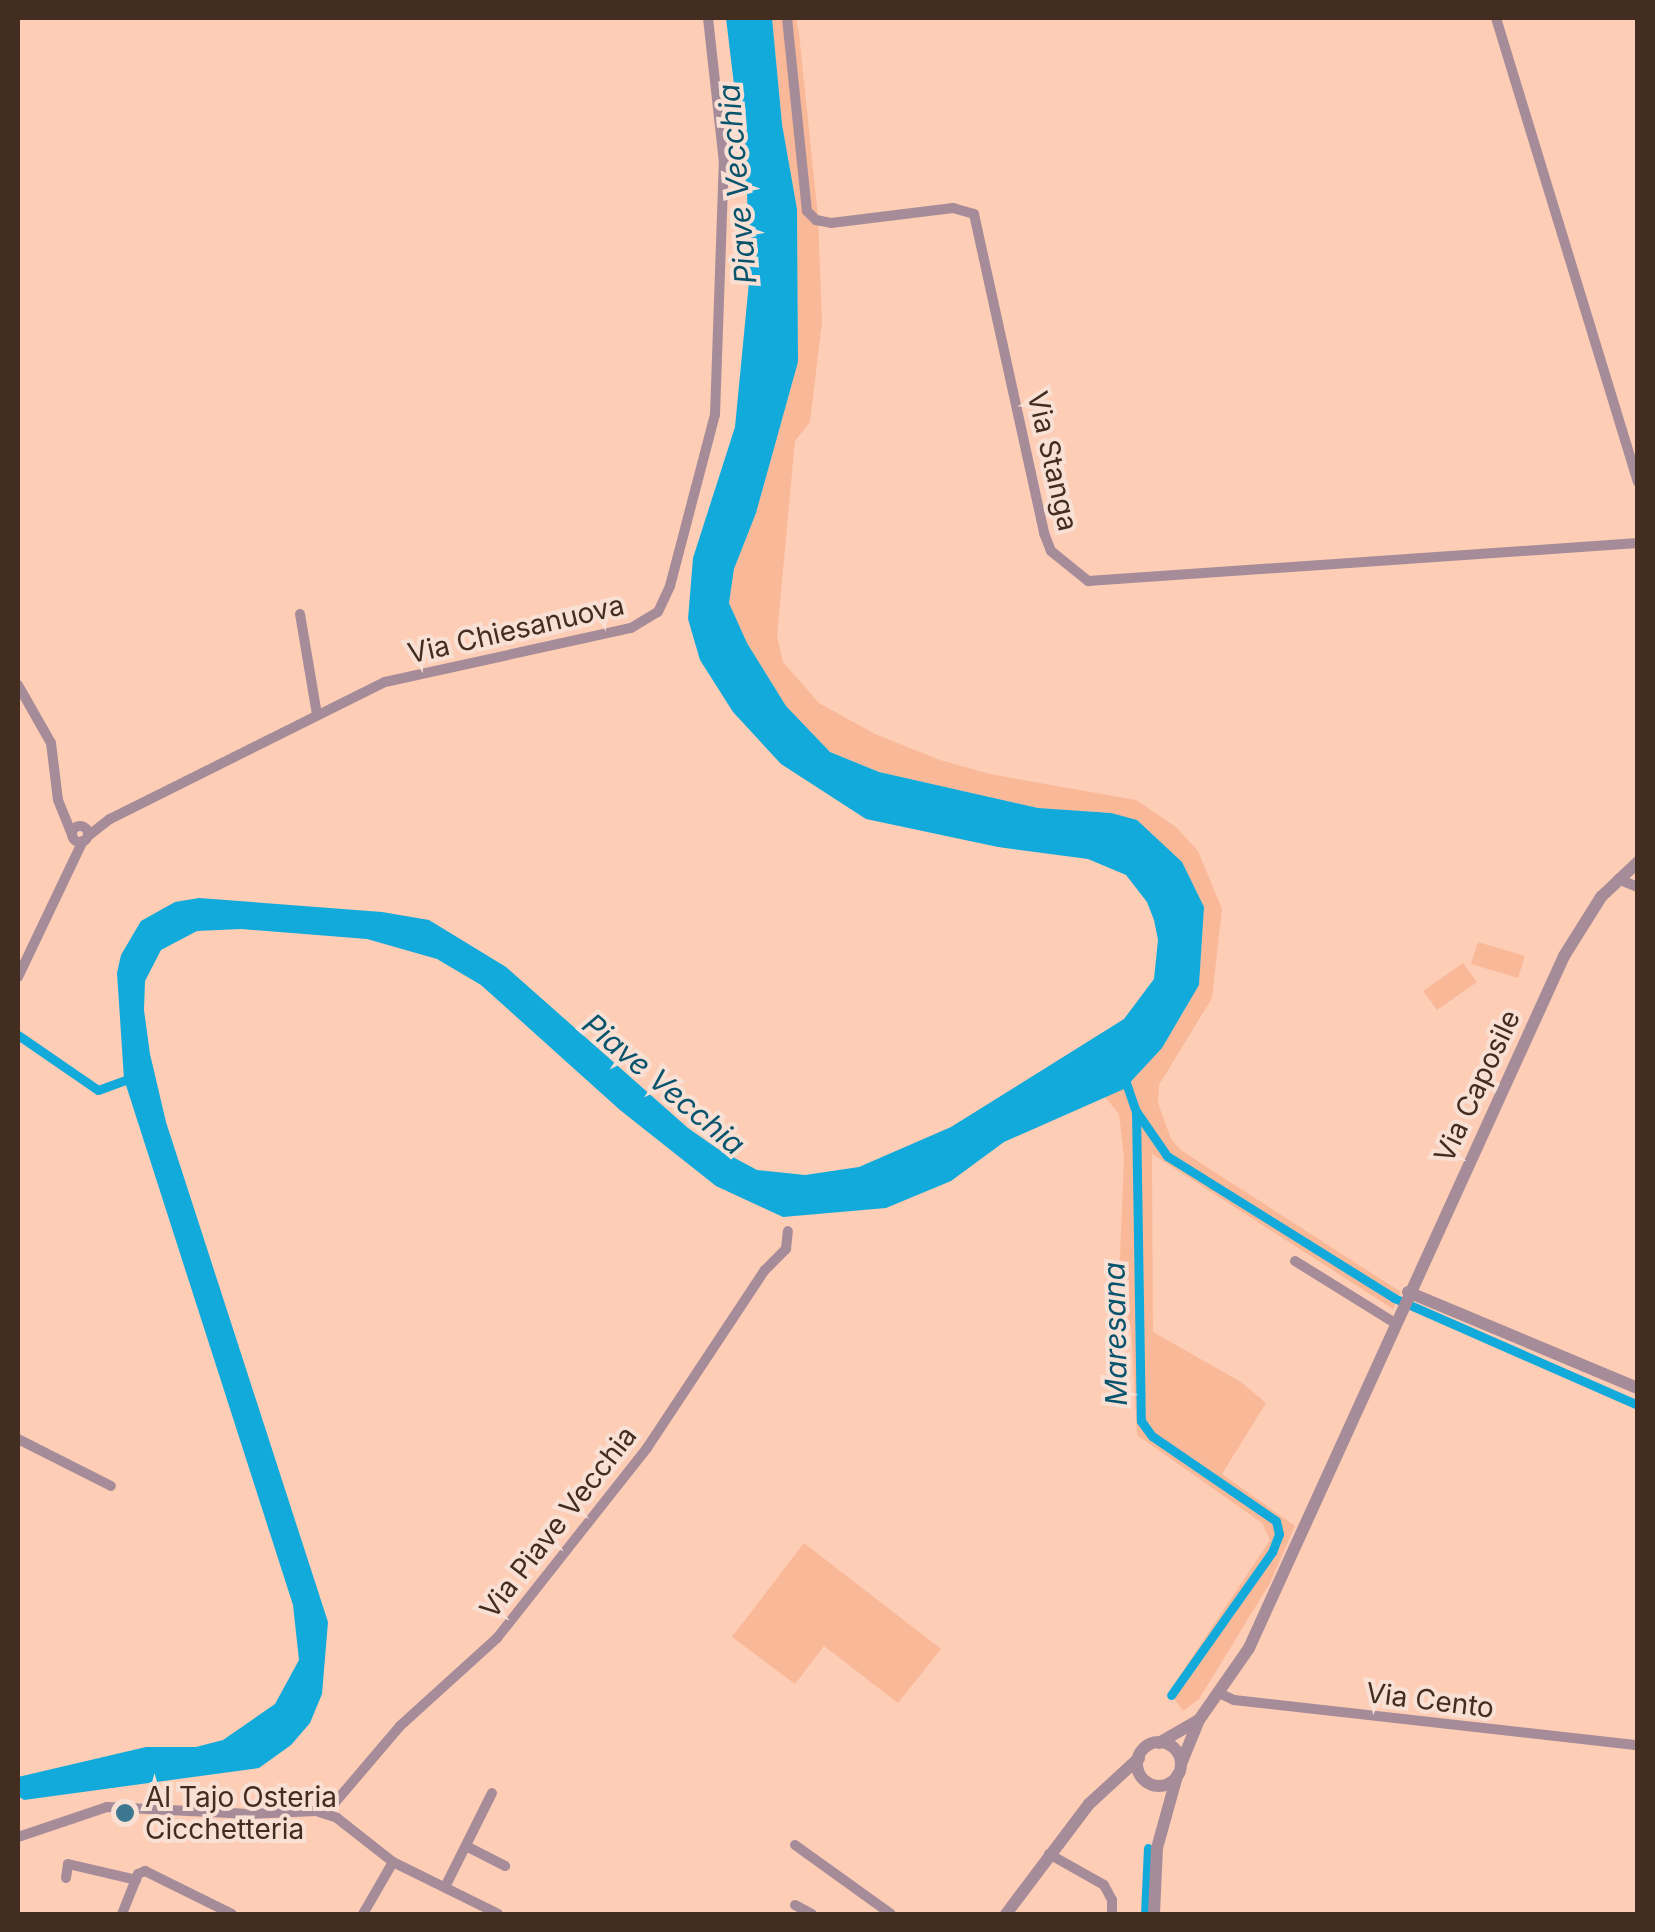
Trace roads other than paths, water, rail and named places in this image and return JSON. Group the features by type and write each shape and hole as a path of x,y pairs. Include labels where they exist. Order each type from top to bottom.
{"street":[{"name":"Via Chiesanuova","path":"79,834 317,714 413,674 631,628 648,621 665,602 714,415 724,164 708,18"},
{"name":"Via Stanga","path":"787,18 808,211 816,220 831,223 953,208 974,214 1044,532 1051,551 1088,581 1638,543"},
{"path":"1496,18 1638,482"},
{"path":"300,614 317,714"},
{"path":"18,684 51,742 58,800 79,834 18,977"},
{"name":"Via Caposile","path":"1154,1914 1154,1866 1164,1820 1199,1720 1248,1648 1564,956 1587,916 1638,862"},
{"path":"1618,879 1638,886"},
{"name":"Via Piave Vecchia","path":"326,1814 400,1726 497,1638 647,1448 765,1270 786,1249 788,1230"},
{"path":"1295,1261 1402,1306 1638,1388"},
{"path":"18,1439 111,1486"},
{"name":"Via Cento","path":"1219,1693 1234,1700 1638,1745"},
{"name":"Via Caposile","path":"1159,1743 1199,1720"},
{"path":"1006,1914 1103,1788 1148,1746 1159,1743 1174,1749 1179,1770 1168,1784 1120,1780 1103,1788"},
{"path":"1139,1758 1164,1820"},
{"path":"445,1887 492,1793"},
{"path":"18,1837 107,1807 326,1814 337,1818 393,1862 498,1914"},
{"path":"466,1846 505,1866"},
{"path":"796,1846 891,1914"},
{"path":"1049,1854 1104,1885 1112,1900 1112,1914"},
{"path":"363,1914 393,1862"},
{"path":"66,1878 68,1864 136,1880"},
{"path":"122,1914 136,1880 145,1870 232,1914"},
{"path":"795,1905 812,1914"}],"water":[{"path":"726,18 772,18 782,124 797,209 798,362 756,513 734,569 729,603 747,643 786,706 830,752 879,772 1038,808 1111,813 1137,820 1182,862 1204,907 1199,985 1162,1048 1124,1089 1004,1142 951,1181 886,1208 783,1217 716,1186 620,1110 481,985 437,959 367,939 241,929 197,931 161,950 145,981 150,1054 166,1122 328,1622 322,1694 310,1723 291,1745 259,1768 24,1800 18,1796 18,1777 146,1747 196,1747 223,1740 275,1704 299,1660 293,1605 124,1079 117,973 121,955 141,921 175,902 199,898 382,912 429,920 506,967 688,1128 718,1149 757,1170 805,1175 859,1167 951,1127 1124,1019 1154,979 1158,940 1154,920 1147,902 1126,875 1088,859 998,847 866,819 781,764 733,712 700,660 688,619 693,558 735,427 749,282 747,193"}],"waterway":[{"path":"18,1035 98,1090 134,1077"},
{"path":"1124,1077 1136,1111 1167,1156 1394,1298 1638,1405"},
{"name":"Maresana","path":"1136,1111 1141,1421 1152,1436 1276,1521 1279,1534 1272,1552 1171,1695"},
{"name":"Maresana","path":"1145,1914 1148,1848"}],"place":[{"name":"Al Tajo Osteria Cicchetteria","path":"125,1813"}],"water label":[{"name":"Piave Vecchia","path":"737,184"},
{"name":"Piave Vecchia","path":"664,1084"}]}
